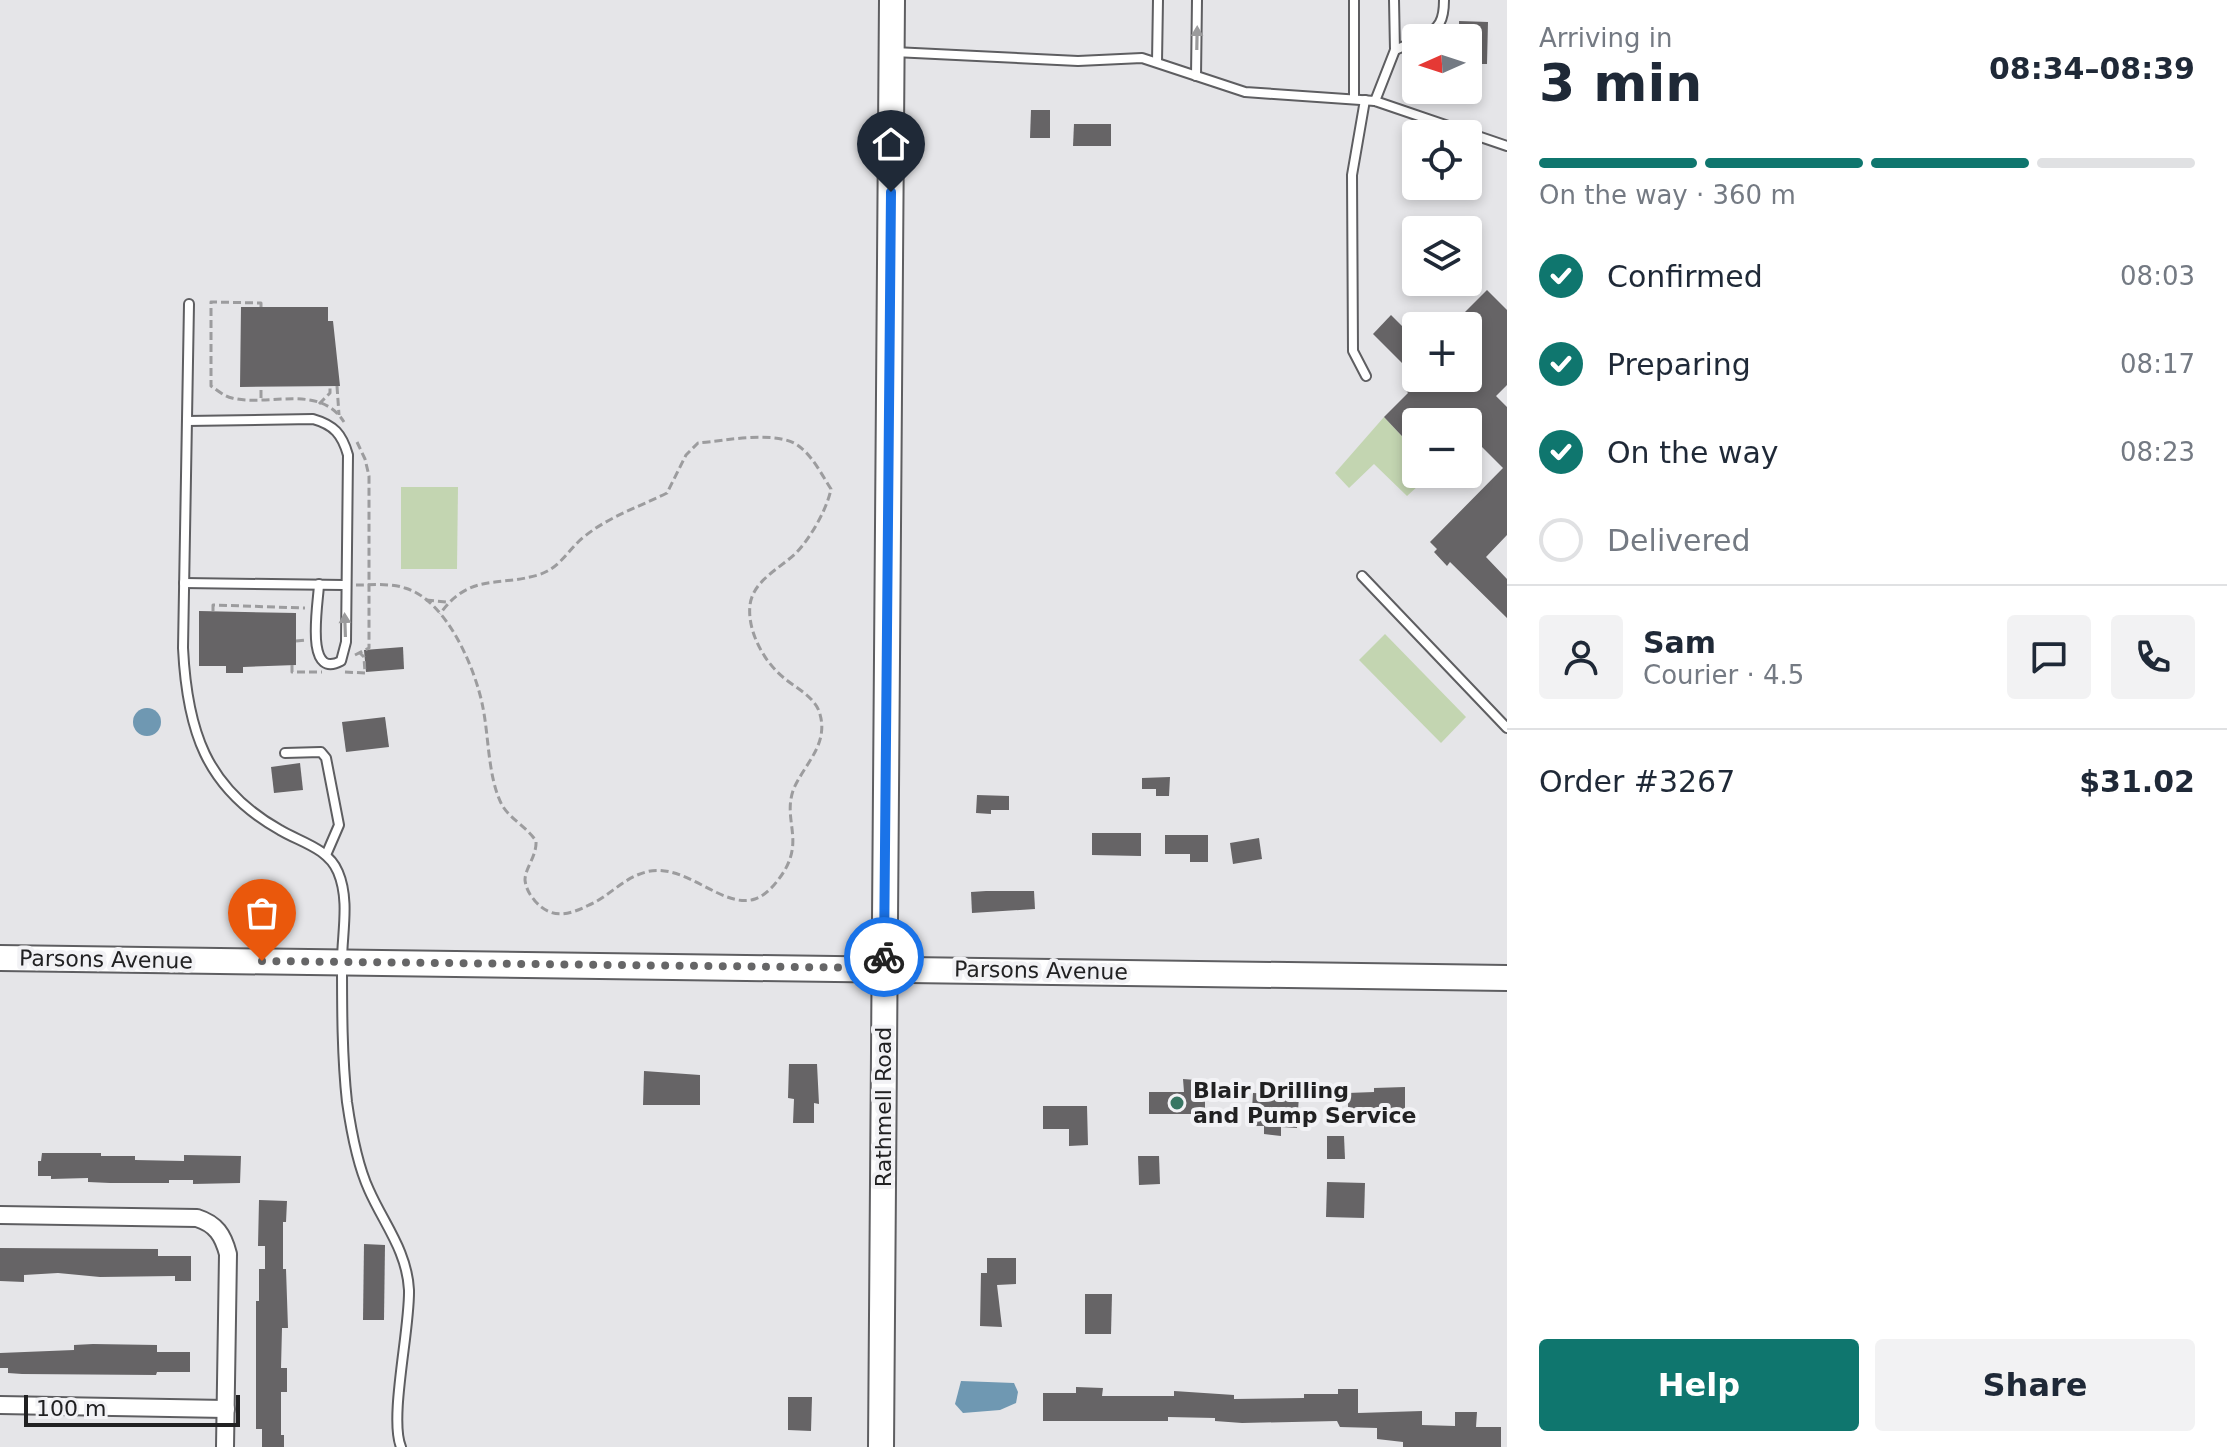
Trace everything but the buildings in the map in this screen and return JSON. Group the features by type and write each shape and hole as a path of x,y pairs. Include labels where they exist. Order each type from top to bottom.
{"street":[{"name":"Rathmell Road","path":"881,1447 892,0"},
{"name":"Parsons Avenue","path":"0,958 1507,978"},
{"path":"0,1215 197,1218 216,1228 224,1237 228,1254 225,1447"},
{"path":"0,1405 226,1409"}],"lane":[{"path":"1157,62 1158,0"},
{"path":"1196,76 1197,0"},
{"path":"1354,0 1354,99"},
{"path":"1375,101 1395,50 1394,0"},
{"path":"1438,24 1444,19 1444,0"},
{"path":"1395,50 1402,47"},
{"path":"892,52 1078,61 1142,58 1245,92 1375,101 1507,146"},
{"path":"1365,100 1352,175 1353,351 1366,376"},
{"path":"189,304 185,691 201,750 240,804 326,855 337,871 342,890 347,1100 353,1135 368,1188 402,1251 409,1288 408,1330 397,1419 401,1447"},
{"path":"187,421 313,419 331,424 343,438 348,455 344,587 346,642 341,661 334,664 325,662 318,653 315,639 319,584"},
{"path":"1362,576 1507,728"},
{"path":"184,583 344,587"},
{"path":"285,753 321,752 326,758 339,825 326,855"}],"path":[{"path":"319,404 330,393 330,386"},
{"path":"337,386 339,415"},
{"path":"261,387 261,398"},
{"path":"344,587 394,585 408,588 440,614 471,665 483,708 488,750 502,805 536,841 536,853 525,877 528,892 549,913 563,916 580,910 597,902 617,885 646,871 661,870 737,900 753,900 776,882 790,864 794,845 790,805 794,788 810,766 823,726 818,707 770,665 749,624 750,601 760,582 804,544 829,500 831,489 799,446 783,439 757,438 698,443 686,455 667,493 622,511 601,525 582,538 558,566 539,575 472,584 448,603 440,614"},
{"path":"426,600 448,603"},
{"path":"213,611 213,605 299,606 308,613"},
{"path":"296,641 306,638 308,646"},
{"path":"345,672 365,673 364,657 359,652"},
{"path":"318,666 325,672"}],"green space":[{"path":"1384,417 1402,436 1402,488 1416,488 1407,496 1374,464 1349,488 1335,473"},
{"path":"401,487 458,487 457,569 401,569"},
{"path":"1385,634 1466,717 1441,743 1359,660"}],"water":[{"path":"147,708 157,712 161,722 157,732 147,736 137,732 133,722 137,712"},
{"path":"961,1381 1014,1383 1018,1392 1016,1403 1000,1410 963,1413 955,1404"}],"way so far":[{"path":"262,961 884,968 884,957"}],"place":[{"name":"Blair Drilling and Pump Service","path":"1177,1103"}],"route":[{"path":"884,957 891,192"}]}
